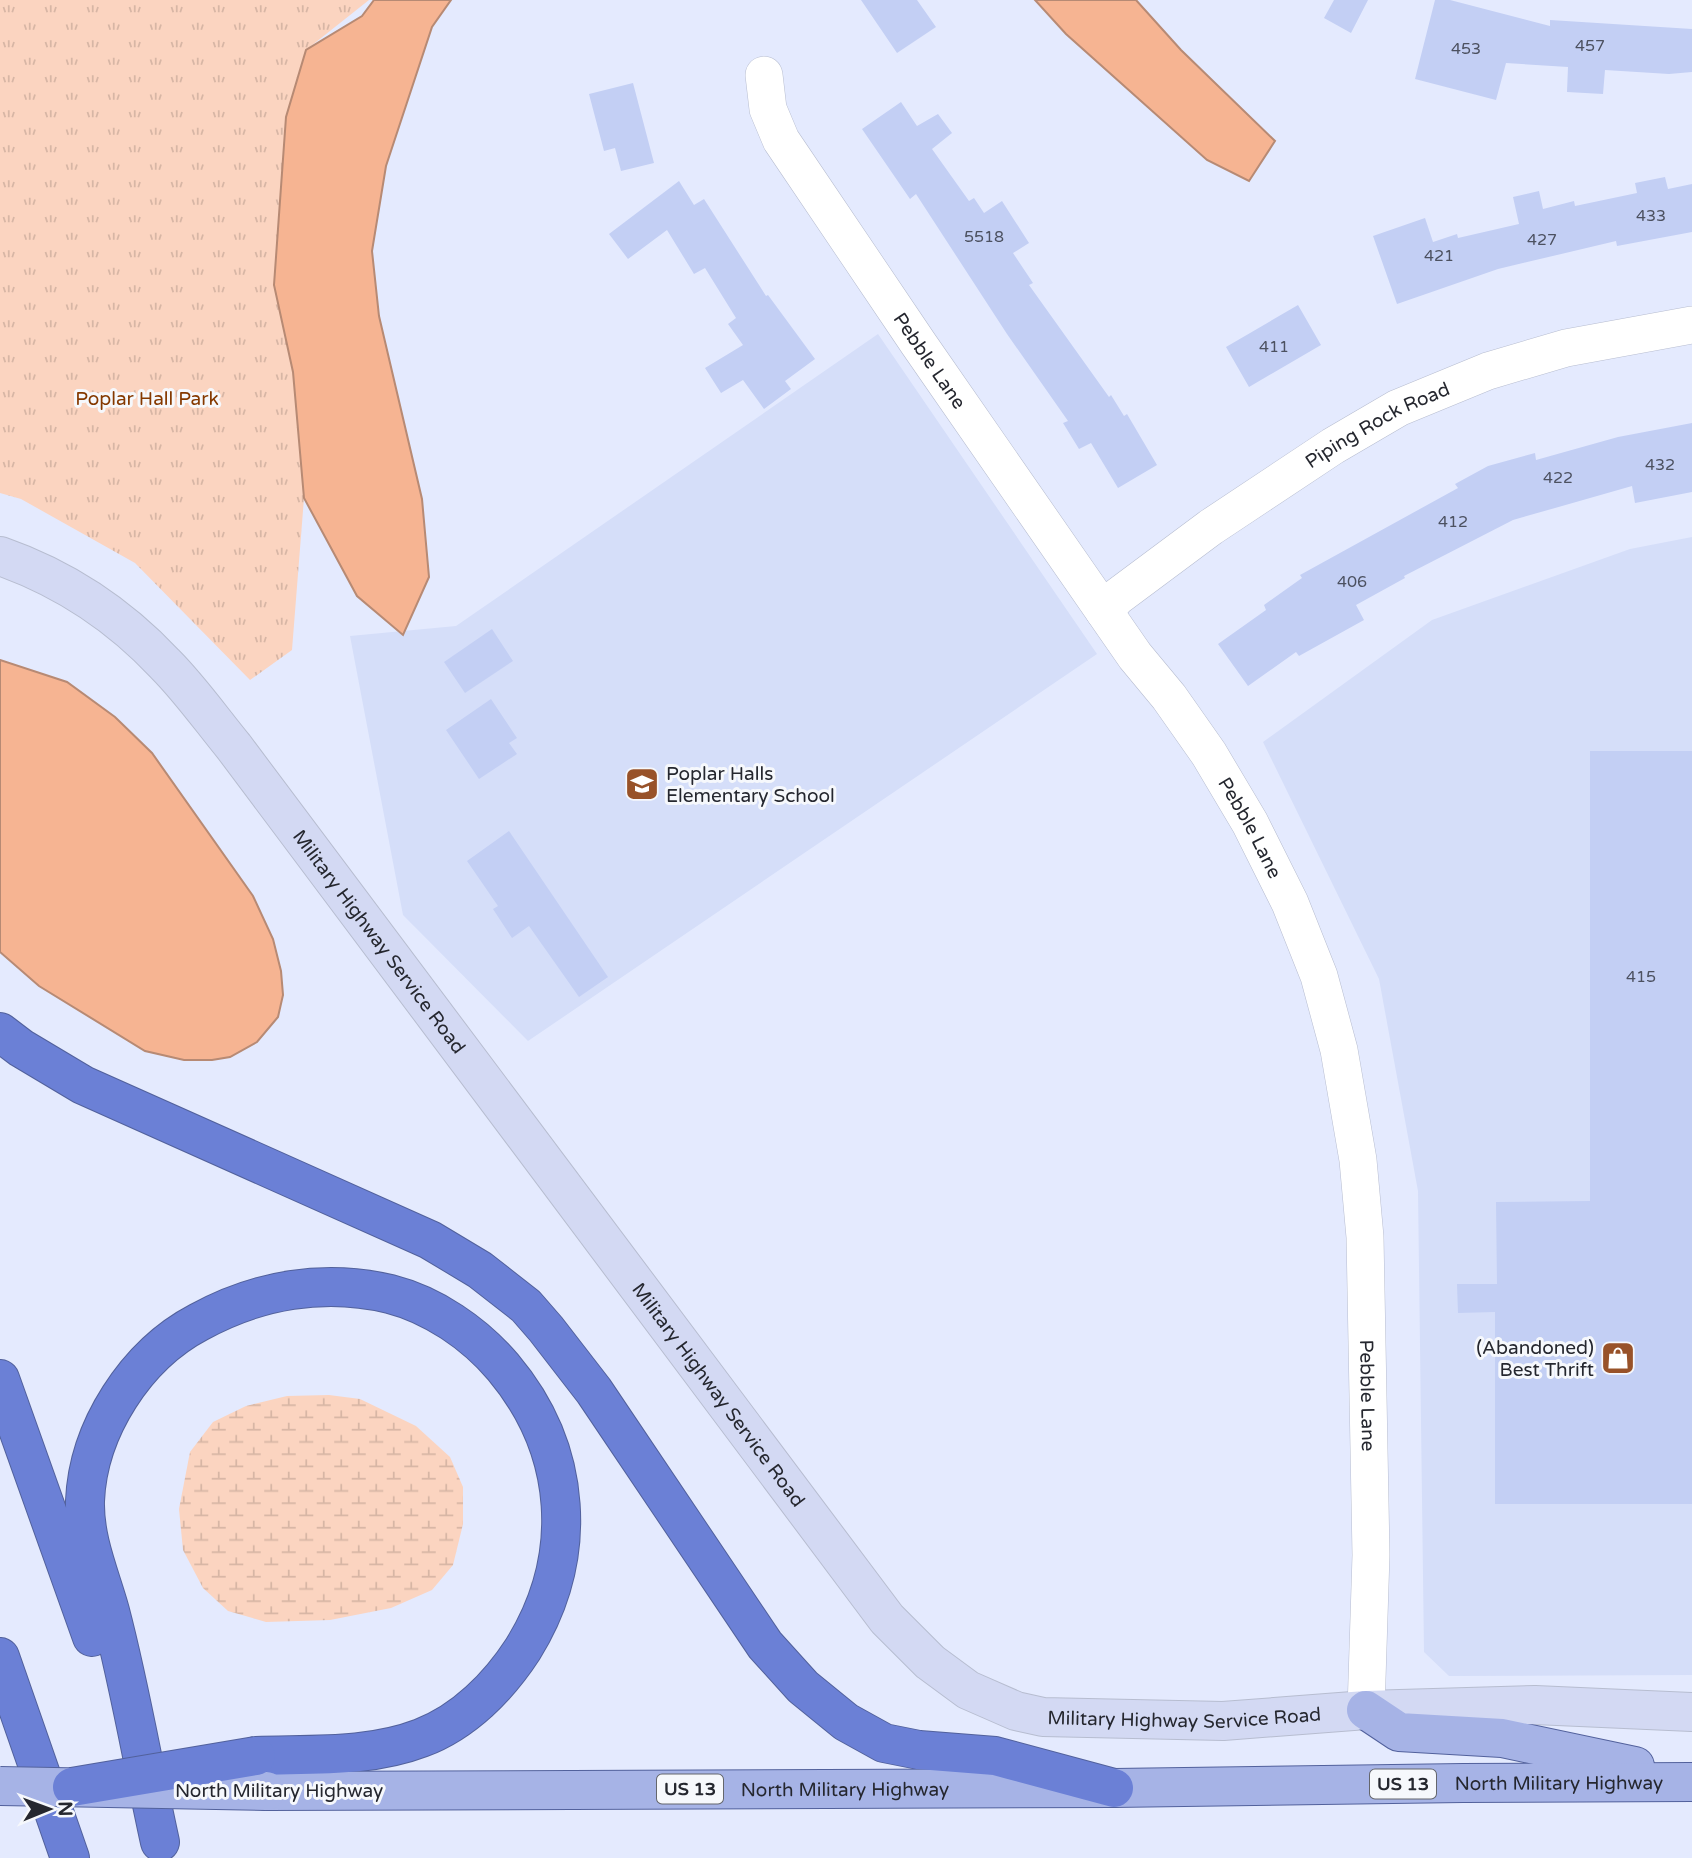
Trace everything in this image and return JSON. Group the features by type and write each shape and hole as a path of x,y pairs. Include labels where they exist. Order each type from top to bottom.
{"highway":[{"path":"0,1032 21,1048 83,1085 430,1240 480,1270 526,1306 594,1391 765,1645 803,1687 846,1722 884,1743 919,1750 995,1756 1114,1788"},
{"path":"72,1787 261,1773 375,1752 423,1737 454,1721 487,1694 510,1669 533,1632 555,1577 561,1536 561,1494 553,1453 537,1415 519,1387 492,1354 467,1332 431,1310 392,1295 350,1287 317,1286 275,1292 225,1307 187,1328 153,1355 125,1388 104,1425 90,1465 85,1499 89,1545 110,1612 163,1850"},
{"path":"0,1379 163,1850"},
{"path":"0,1657 70,1858"}],"main road":[{"path":"1366,1710 1399,1732 1502,1738 1692,1780"},
{"name":"North Military Highway","path":"261,1773 1114,1788 1692,1780"},
{"path":"0,1786 72,1787"}],"street":[{"name":"Pebble Lane","path":"764,75 768,109 780,140 1104,611 1209,754 1250,823 1290,904 1319,975 1339,1050 1358,1160 1365,1237 1371,1555 1366,1710"},
{"name":"Piping Rock Road","path":"1104,611 1117,597 1211,527 1333,446 1398,408 1488,371 1566,348 1692,325"},
{"name":"Military Highway Service Road","path":"0,556 31,567 84,596 131,631 177,677 234,747 887,1619 930,1662 968,1690 1016,1711 1043,1717 1223,1721 1366,1710 1535,1705 1692,1712"}],"shaded area":[{"path":"374,0 451,0 432,27 386,166 372,251 379,316 422,499 429,577 403,635 357,596 304,498 293,372 274,285 286,117 306,50 362,16"},
{"path":"1035,0 1136,0 1181,50 1275,141 1249,181 1207,160 1066,34"},
{"name":"Poplar Halls Elementary School","path":"878,334 1097,654 528,1041 403,915 350,636 456,626"},
{"path":"1692,537 1692,1675 1449,1676 1424,1652 1418,1191 1379,979 1263,742 1432,620 1630,549"},
{"path":"0,660 67,682 115,717 152,753 253,896 273,939 281,971 283,995 278,1017 257,1042 230,1057 212,1060 184,1060 145,1051 39,986 0,952"}],"green space":[{"name":"Poplar Hall Park","path":"0,0 369,0 306,50 274,285 293,372 304,498 292,650 250,680 135,563 21,499 0,493"},
{"path":"329,1395 360,1399 416,1426 450,1457 463,1487 463,1524 453,1565 432,1590 391,1608 330,1620 266,1622 228,1611 203,1588 183,1550 179,1509 190,1452 213,1422 246,1406 287,1396"}],"building":[{"path":"861,0 917,0 936,27 897,53"},
{"path":"1334,0 1368,0 1351,33 1324,18"},
{"path":"1435,0 1450,0 1550,26 1550,20 1692,29 1692,72 1669,74 1605,70 1603,94 1567,92 1568,67 1506,63 1496,100 1415,79"},
{"path":"633,83 654,163 621,171 615,148 604,151 589,94"},
{"path":"901,102 917,126 938,114 952,133 932,149 969,201 974,198 984,213 1002,201 1029,243 1013,253 1033,283 1029,285 1109,397 1111,395 1124,416 1127,414 1157,465 1118,488 1091,443 1079,449 1063,423 1068,421 1007,334 916,194 910,199 862,129"},
{"path":"1665,177 1668,189 1692,184 1692,232 1617,246 1616,241 1498,269 1397,304 1373,236 1425,218 1433,242 1457,234 1458,238 1519,224 1513,197 1539,191 1543,209 1574,201 1575,206 1637,193 1635,183"},
{"path":"679,181 694,205 704,199 766,296 768,295 815,359 785,381 791,389 764,409 743,380 721,393 705,368 743,345 728,324 736,318 705,268 694,274 667,230 628,259 609,234"},
{"path":"1298,305 1321,345 1249,387 1226,347"},
{"path":"1692,423 1692,492 1635,503 1632,486 1513,520 1404,576 1405,578 1356,605 1364,620 1299,656 1296,652 1248,686 1218,644 1266,610 1264,605 1302,578 1300,575 1458,488 1455,484 1488,466 1535,453 1536,460 1618,437"},
{"path":"492,629 513,661 465,693 444,662"},
{"path":"491,699 517,738 509,743 517,754 479,779 446,730"},
{"path":"1590,751 1692,751 1692,1504 1495,1504 1495,1312 1458,1313 1457,1284 1497,1284 1496,1202 1590,1201"},
{"path":"509,831 608,977 579,997 529,926 512,938 493,909 498,906 467,861"}],"place":[{"name":"Poplar Halls Elementary School","path":"642,784"},
{"name":"(Abandoned) Best Thrift","path":"1618,1358"}]}
